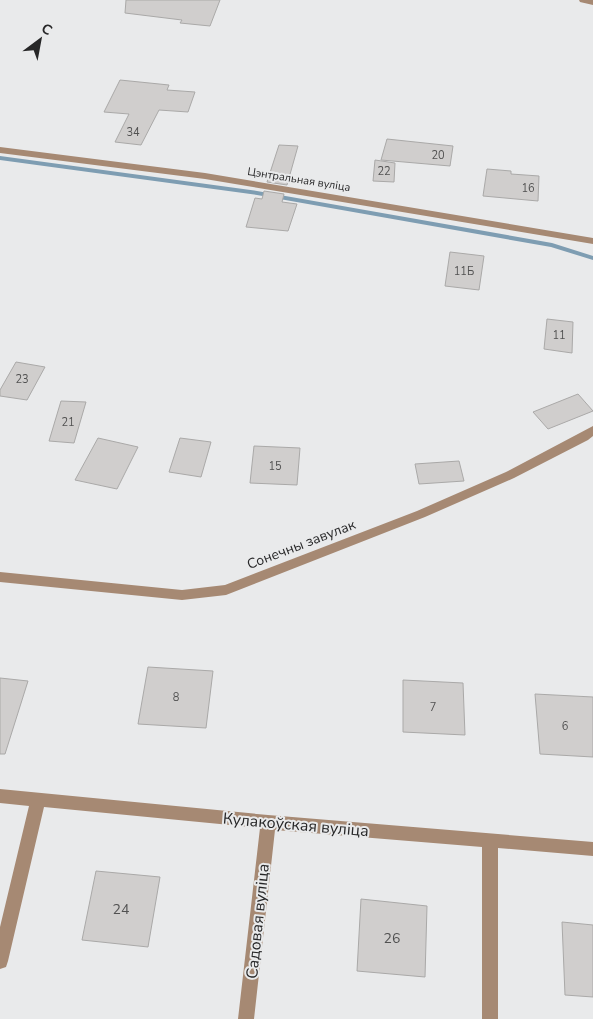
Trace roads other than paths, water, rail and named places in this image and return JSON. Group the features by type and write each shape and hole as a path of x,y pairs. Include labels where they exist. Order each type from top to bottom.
{"street":[{"path":"583,0 593,3"},
{"name":"Цэнтральная вуліца","path":"0,150 205,176 593,241"},
{"name":"Сонечны завулак","path":"0,577 182,595 226,590 421,514 510,475 584,437 593,430"},
{"name":"Кулакоўская вуліца","path":"0,796 268,822 593,849"},
{"path":"0,961 38,799"},
{"name":"Садовая вуліца","path":"246,1019 268,822"},
{"path":"490,841 490,1019"}],"waterway":[{"path":"0,158 257,193 552,245 593,258"}]}
